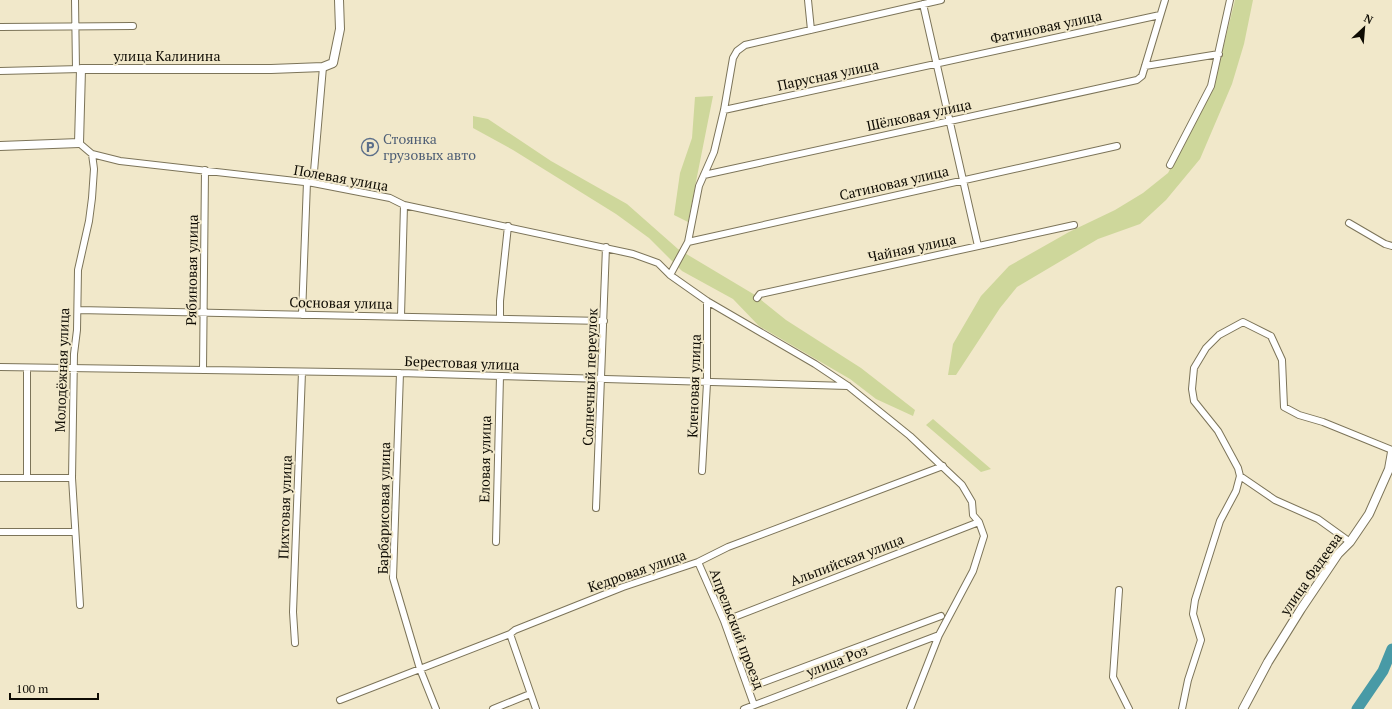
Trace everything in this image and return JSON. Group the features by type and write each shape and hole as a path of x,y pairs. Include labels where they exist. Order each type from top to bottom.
{"street":[{"path":"75,0 79,143"},
{"name":"улица Калинина","path":"0,71 78,69 271,69 323,67 333,62 340,29 339,0"},
{"path":"808,0 811,30"},
{"path":"670,275 688,242 699,186 714,152 724,110 733,58 737,51 745,45 941,0"},
{"path":"1165,0 1145,66 1219,54"},
{"path":"1170,165 1211,86 1230,0"},
{"path":"923,4 978,246"},
{"name":"Фатиновая улица","path":"936,63 1160,15"},
{"path":"0,27 133,26"},
{"name":"Парусная улица","path":"724,110 936,63"},
{"name":"Шёлковая улица","path":"704,175 1140,79 1145,66"},
{"path":"302,315 310,183 323,67"},
{"path":"0,146 79,143 92,154"},
{"name":"Сатиновая улица","path":"688,242 963,179 1117,146"},
{"name":"Полевая улица","path":"92,154 120,161 310,183 390,198 404,205 634,254 658,263 670,275 707,301 815,364 848,386 943,466 962,485 972,502 973,515 984,536 973,571 939,635 910,709"},
{"name":"Молодёжная улица","path":"80,605 72,478 74,369 78,310 78,270 89,221 92,198 94,168 92,154"},
{"name":"Рябиновая улица","path":"203,370 205,170"},
{"path":"401,316 404,205"},
{"path":"1349,223 1385,244 1392,246"},
{"name":"Чайная улица","path":"757,298 760,294 1074,225"},
{"path":"500,318 500,301 508,226"},
{"name":"Солнечный переулок","path":"596,508 606,247"},
{"name":"Кленовая улица","path":"702,471 707,383 707,301"},
{"name":"Сосновая улица","path":"78,310 604,321"},
{"path":"1182,709 1188,680 1201,640 1193,614 1194,600 1220,521 1236,491 1240,476 1238,468 1218,431 1194,401 1192,389 1194,368 1206,348 1219,335 1243,322 1271,336 1282,360 1284,407 1299,415 1323,422 1392,451"},
{"name":"Берестовая улица","path":"0,368 400,373 848,386"},
{"path":"27,369 27,478"},
{"name":"Пихтовая улица","path":"295,643 294,612 302,372"},
{"name":"Барбарисовая улица","path":"400,373 393,578 420,669 436,709"},
{"name":"Еловая улица","path":"496,542 500,376"},
{"name":"улица Фадеева","path":"1243,709 1268,662 1301,609 1338,554 1350,542 1376,500 1389,469 1392,451"},
{"name":"Кедровая улица","path":"340,700 510,634 515,630 624,587 698,562 728,547 943,466"},
{"path":"1240,476 1275,500 1323,522 1350,542"},
{"path":"0,478 72,478"},
{"name":"Альпийская улица","path":"724,621 978,522"},
{"path":"0,532 75,532"},
{"name":"Апрельский проезд","path":"698,562 724,621 754,705"},
{"path":"1120,590 1113,677 1129,709"},
{"name":"улица Роз","path":"748,688 941,616"},
{"path":"510,634 536,709"},
{"name":"улица Роз","path":"744,709 939,635"},
{"path":"493,709 530,694"}],"green space":[{"path":"1235,0 1253,0 1244,44 1232,84 1200,159 1166,200 1140,224 1098,239 1017,287 1000,308 956,375 948,375 953,344 981,296 1009,266 1069,232 1115,210 1143,193 1168,173 1209,96 1218,68"},
{"path":"713,96 688,222 674,215 680,173 692,138 695,97"},
{"path":"473,116 488,119 551,161 627,204 678,249 755,295 786,320 861,368 915,410 913,416 876,399 850,379 759,326 733,299 682,271 649,238 616,214 513,150 473,128"},
{"path":"933,419 991,469 981,472 926,425"}],"waterway":[{"path":"1357,709 1383,671 1392,649"}],"place":[{"name":"Стоянка грузовых авто","path":"370,147"}]}
